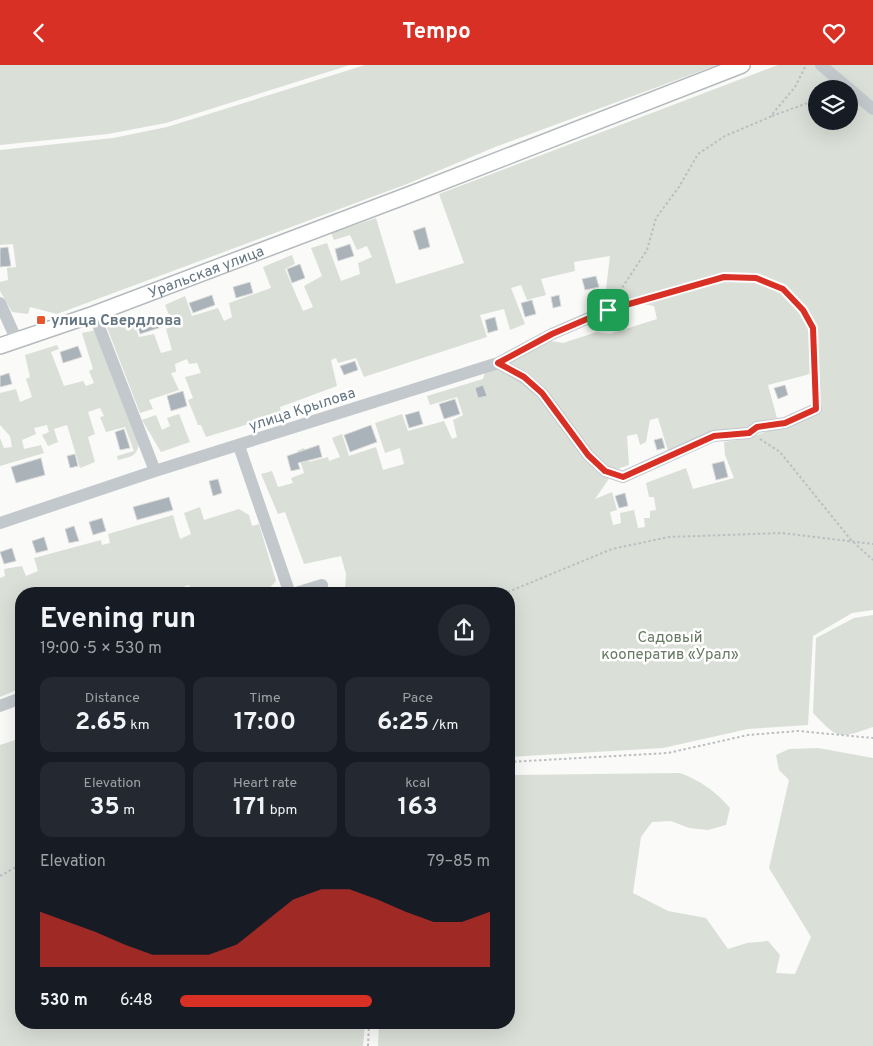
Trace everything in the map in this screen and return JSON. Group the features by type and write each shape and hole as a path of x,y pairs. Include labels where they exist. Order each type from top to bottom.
{"main road":[{"name":"Уральская улица","path":"0,346 94,314 411,194 497,158 667,96 742,65"}],"street":[{"path":"821,65 873,109"},
{"path":"0,303 17,341"},
{"name":"улица Крылова","path":"0,523 155,471 498,363 552,334 608,310"},
{"path":"94,314 155,471"},
{"path":"498,363 524,377 542,393 588,455 605,471 623,477 714,436 749,433 757,427 785,423 816,409"},
{"path":"239,446 289,587"},
{"path":"315,587 322,585"},
{"path":"0,707 15,701"}],"path":[{"path":"770,117 795,87 806,65"},
{"path":"608,310 647,250 656,218 679,187 698,154 725,136 808,103"},
{"path":"608,310 724,277 756,278 783,289 803,310 813,328 816,409"},
{"path":"749,433 780,452 851,540 873,559"},
{"path":"515,589 612,549 669,537 782,533 873,544"},
{"path":"515,762 668,753 748,735 798,731 873,738"},
{"path":"0,875 15,867"},
{"path":"368,1046 369,1029"}],"green space":[{"path":"0,65 350,65 166,123 108,134 0,145"},
{"path":"365,65 717,65 495,147 407,184 57,314 30,307 28,314 12,312 0,291 0,282 8,280 7,268 16,267 13,244 0,245 0,150 113,138 167,127"},
{"name":"Садовый кооператив «Урал»","path":"778,65 873,65 873,610 852,613 813,636 808,725 748,729 663,748 515,757 515,587 345,587 346,574 341,556 304,564 285,512 278,514 261,474 272,471 278,487 293,483 291,478 304,473 297,451 304,448 309,462 328,457 329,461 340,457 332,438 342,434 349,456 376,447 383,470 404,464 400,448 385,453 375,423 402,414 408,431 444,421 452,439 457,437 453,420 463,415 457,397 430,405 427,396 483,379 485,372 551,341 563,343 597,332 610,334 657,319 654,306 605,297 610,256 574,262 575,271 541,279 546,295 527,300 521,285 511,288 525,324 510,330 504,309 480,315 487,337 364,377 356,358 338,363 336,358 331,360 337,386 280,407 281,414 206,437 201,425 198,425 188,400 193,398 185,377 201,373 197,363 189,364 187,359 175,364 176,372 171,373 179,390 149,400 153,409 140,413 106,325 131,316 139,337 154,334 161,353 172,350 166,329 173,325 165,305 185,296 192,316 218,308 224,321 232,317 229,303 271,288 263,267 292,255 295,264 285,269 303,311 313,307 304,286 322,276 311,248 327,243 341,281 360,274 358,263 372,257 367,246 357,250 350,235 334,240 331,233 376,218 396,284 464,263 439,194","holes":["810,374 814,401 820,409 750,438 724,442 725,455 734,478 693,489 686,468 646,483 649,497 654,497 656,510 650,511 650,518 644,518 645,527 638,528 634,510 620,513 621,523 613,525 610,512 617,510 612,492 595,499 615,470 629,465 627,436 637,434 640,445 646,442 650,420 658,418 668,451 747,429 758,422 777,418 768,385"]},
{"path":"96,330 139,443 135,454 118,460 117,456 134,451 125,427 106,432 100,417 104,416 100,408 88,412 95,434 88,437 95,462 80,468 67,425 54,429 58,442 48,446 42,435 49,432 47,425 34,428 36,434 22,440 24,449 41,445 44,453 0,466 0,438 4,448 12,447 10,436 0,425 0,393 16,389 20,402 32,397 26,379 30,377 25,355 57,345 59,349 51,352 64,386 83,381 86,386 94,383 89,371 93,369 82,333"},
{"path":"179,414 190,442 161,452 142,420 156,415 162,430 170,426 167,418"},
{"path":"200,507 204,520 239,509 249,515 252,526 259,524 276,581 270,587 190,587 189,585 183,587 15,587 15,691 0,697 0,578 5,576 4,569 22,566 26,576 38,571 34,558 101,540 102,545 110,543 108,534 173,515 180,539 191,534 184,513"},
{"path":"873,615 873,727 853,734 840,735 828,728 813,713 816,638 854,618"},
{"path":"15,740 15,1029 365,1029 363,1046 0,1046 0,745"},
{"path":"818,748 873,758 873,1046 378,1046 379,1029 515,1029 515,775 680,773 695,779 707,787 730,808 726,825 708,830 689,828 671,821 652,822 641,837 633,893 668,911 706,918 728,949 747,943 768,941 780,955 776,973 795,974 811,937 769,868 789,780 779,770 776,755 789,749"}],"building":[{"path":"425,227 430,247 419,250 413,231"},
{"path":"350,244 354,256 338,261 335,249"},
{"path":"8,247 11,266 0,267 0,248"},
{"path":"300,264 305,278 292,283 287,269"},
{"path":"596,276 599,287 585,290 582,279"},
{"path":"250,282 253,293 236,298 233,287"},
{"path":"212,295 215,305 193,313 189,303"},
{"path":"559,295 561,306 553,308 551,297"},
{"path":"532,300 536,314 525,317 521,303"},
{"path":"161,316 165,326 140,334 137,324"},
{"path":"495,317 498,330 488,333 485,320"},
{"path":"78,346 82,357 63,363 60,352"},
{"path":"355,361 358,370 344,375 340,366"},
{"path":"9,373 12,384 0,387 0,376"},
{"path":"483,385 487,396 478,398 475,388"},
{"path":"785,385 788,395 778,399 774,388"},
{"path":"183,391 187,406 171,411 167,396"},
{"path":"455,399 460,414 444,419 439,404"},
{"path":"419,411 423,424 409,428 405,415"},
{"path":"371,425 377,442 350,452 344,435"},
{"path":"124,429 130,448 120,450 115,432"},
{"path":"662,438 665,448 657,450 654,440"},
{"path":"319,445 322,457 298,463 300,469 291,471 287,456"},
{"path":"75,454 78,466 70,468 67,456"},
{"path":"41,458 45,475 16,483 11,467"},
{"path":"724,461 728,477 716,480 712,464"},
{"path":"218,479 222,493 213,496 209,481"},
{"path":"625,493 628,506 619,508 615,496"},
{"path":"169,497 173,510 137,520 133,507"},
{"path":"102,518 106,531 93,535 89,522"},
{"path":"74,526 79,541 69,543 65,529"},
{"path":"44,537 48,550 36,553 32,541"},
{"path":"12,548 16,561 4,564 0,552"}],"place":[{"name":"улица Свердлова","path":"41,320"}],"route":[{"path":"724,277 756,278 783,289 803,310 813,328 816,409 785,423 757,427 749,433 714,436 623,477 605,471 588,455 542,393 524,377 498,363 552,334 608,310 724,277"}]}
